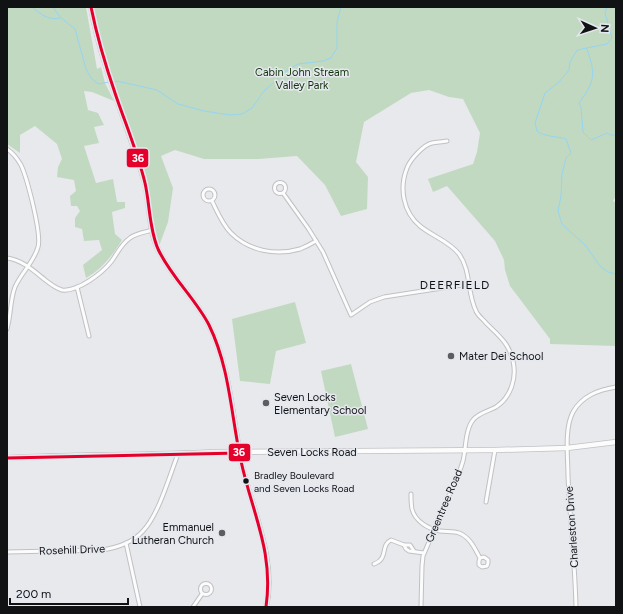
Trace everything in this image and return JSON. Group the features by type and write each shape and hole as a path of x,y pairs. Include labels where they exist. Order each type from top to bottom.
{"main road":[{"path":"91,7 104,62 145,185 157,247 173,276 203,314 215,340 232,401 246,481 267,558 269,581 266,607"},
{"name":"Seven Locks Road","path":"7,458 215,452 464,451 567,448 616,442"}],"street":[{"name":"Greentree Road","path":"421,607 422,566 424,553 458,475 463,460 468,429 473,420 479,415 505,400 510,392 514,373 513,362 508,345 477,313 468,284 466,268 457,252 449,244 420,226 415,221 409,213 403,196 403,179 407,166 417,154 430,144 447,141"},
{"path":"7,149 13,154 21,165 39,231 40,240 38,248 15,288 7,328"},
{"path":"206,189 211,189 214,192 215,198 212,201 206,201 203,198 202,194 206,189"},
{"path":"283,193 323,252 351,315 370,302 384,297 468,284"},
{"path":"212,201 230,232 241,241 258,249 271,252 285,252 301,249 316,241"},
{"path":"7,258 28,266 54,287 68,290 92,279 105,268 124,242 129,238 153,230"},
{"path":"77,287 89,336"},
{"name":"Charleston Drive","path":"576,607 575,574 570,525 567,448 568,424 572,413 578,404 586,397 595,392 616,387"},
{"path":"486,502 495,450"},
{"name":"Rosehill Drive","path":"7,552 101,550 112,549 126,543 143,531 151,520 178,454"},
{"path":"411,494 411,508 420,522 434,529 458,533 464,536 472,543 480,558"},
{"name":"Greentree Road","path":"374,564 378,563 382,559 389,540 395,540 404,545 408,550 424,553"},
{"path":"126,543 140,607"},
{"name":"Greentree Road","path":"404,545 410,545 414,551"},
{"path":"193,607 202,594"}],"green space":[{"path":"7,7 86,7 97,69 101,67 105,83 114,101 92,92 84,91 88,110 98,113 104,125 94,127 99,143 84,146 96,183 113,179 117,202 125,202 125,208 112,212 115,234 122,240 106,262 97,271 86,278 83,265 102,250 99,240 84,241 82,229 75,227 75,218 80,211 77,206 71,206 70,196 76,191 74,180 57,177 58,167 62,159 57,144 35,126 20,135 20,153 7,144"},
{"name":"Cabin John Stream Valley Park","path":"91,7 616,7 616,196 613,201 616,203 616,346 550,344 550,339 510,286 505,270 504,260 495,241 447,186 433,192 428,179 473,164 477,152 480,133 463,99 449,97 429,90 411,93 364,122 356,162 368,177 367,209 341,216 325,185 297,156 259,159 204,159 175,150 161,156 173,188 168,222 159,246 150,200 114,91"},
{"path":"295,302 306,343 276,351 270,384 240,381 232,319"},
{"path":"351,364 368,429 335,437 321,371"}],"waterway":[{"path":"32,7 48,18 60,18"},
{"path":"53,7 60,17 75,29 86,69 91,78 98,84 109,82"},
{"path":"112,82 117,81 157,90 178,104 204,111 230,115 242,114 252,108 264,91 286,71 298,64 323,61 331,58 337,48 337,22 341,7"},
{"path":"607,7 605,13 612,38 607,44 577,50 570,62 569,70 559,82 545,93 535,123 537,131 540,133 566,139 571,153 566,158 562,174 561,196 558,211 562,224 586,246 600,266 608,272 616,274"},
{"path":"587,49 593,72 591,83 579,103 581,107 583,132 591,140 607,133 610,135 616,135"}],"transit line":[{"name":"36","path":"91,7 105,63 142,172 147,191 155,241 169,269 197,306 209,325 216,341 226,375 241,461 265,550 268,587 266,607"},
{"name":"36","path":"7,458 240,453"}],"place":[{"name":"Mater Dei School","path":"451,356"},
{"name":"Seven Locks Elementary School","path":"266,403"},
{"name":"Bradley Boulevard and Seven Locks Road","path":"246,481"},
{"name":"Emmanuel Lutheran Church","path":"222,533"}],"district":[{"name":"DEERFIELD","path":"455,285"}]}
